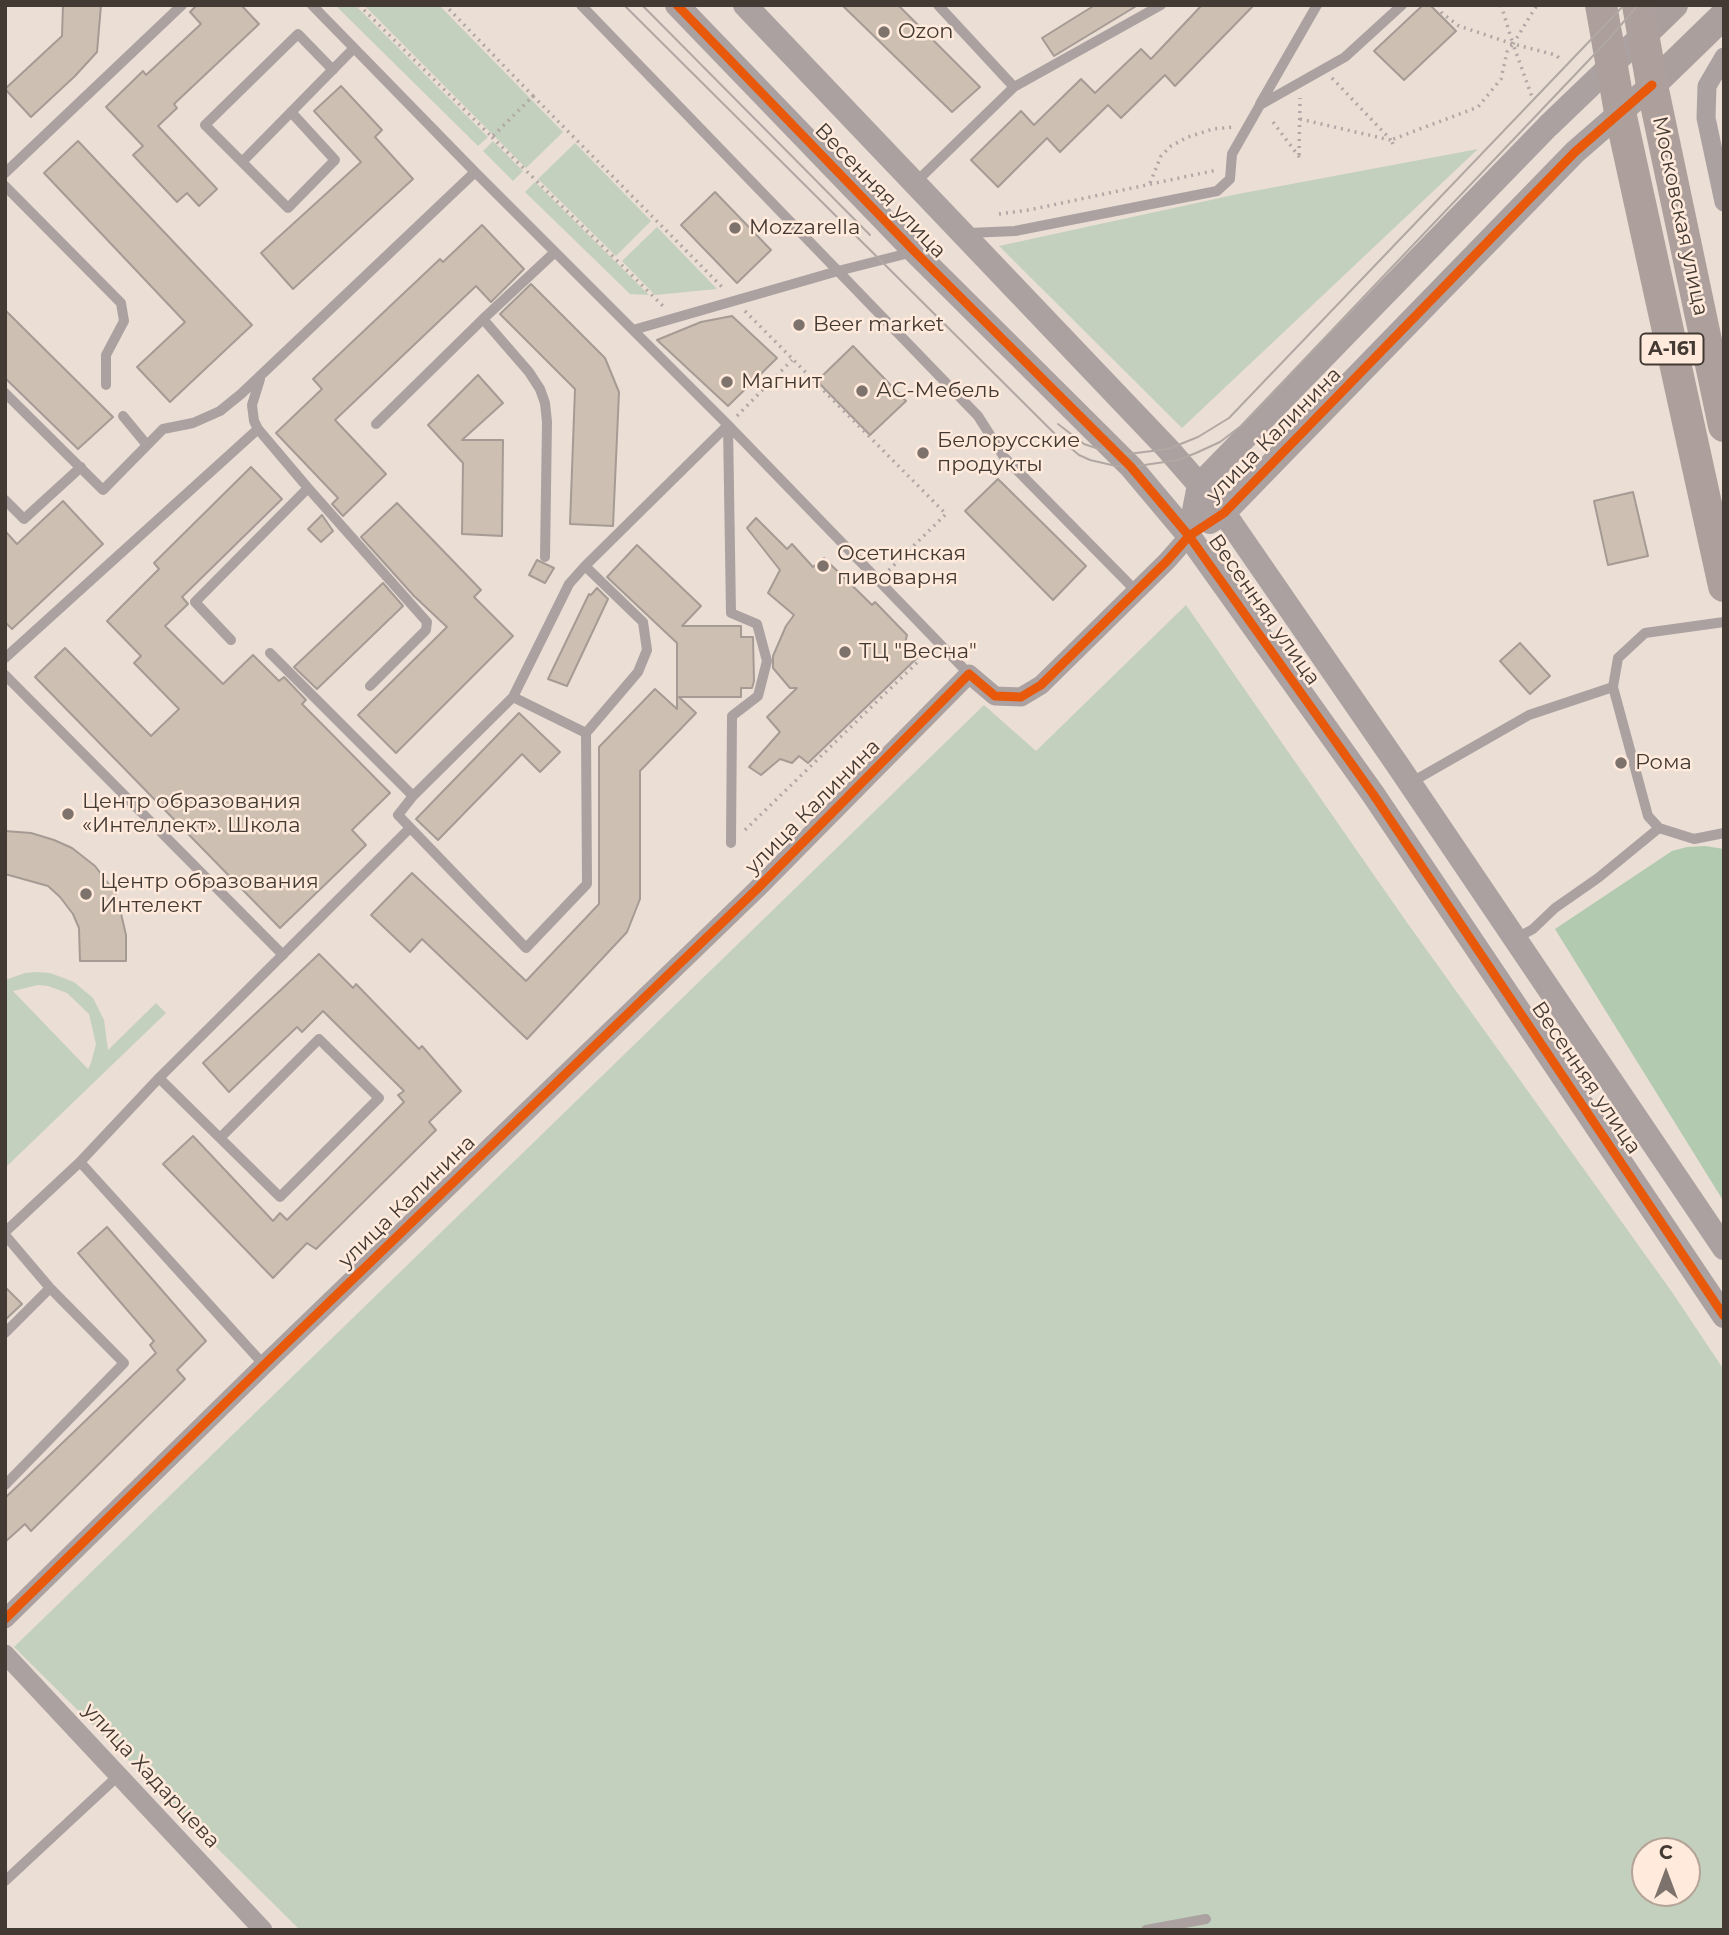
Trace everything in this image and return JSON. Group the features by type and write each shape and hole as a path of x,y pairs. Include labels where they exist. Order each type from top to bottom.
{"highway":[{"name":"Московская улица","path":"1601,5 1620,112 1724,586"},
{"name":"Московская улица","path":"1641,20 1652,85 1724,426"}],"main road":[{"name":"улица Калинина","path":"1641,20 1674,5"},
{"name":"улица Калинина","path":"1652,85 1724,15"}],"street":[{"name":"Весенняя улица","path":"677,5 914,251 1131,467 1189,536 1373,794 1724,1316"},
{"name":"Весенняя улица","path":"749,7 1168,449 1224,513 1724,1248"},
{"name":"улица Калинина","path":"1189,536 1199,485 1548,126 1613,65 1641,20"},
{"path":"1724,57 1707,86 1706,118 1719,164 1724,202"},
{"name":"улица Калинина","path":"5,1619 756,890 968,674 995,696 1021,697 1041,685 1189,536 1224,513 1565,162 1652,85"},
{"name":"улица Хадарцева","path":"5,1654 263,1930"}],"lane":[{"path":"5,173 182,5"},
{"path":"312,5 728,425 968,674"},
{"path":"581,5 978,416 1004,457 1136,591"},
{"path":"938,5 1014,87"},
{"path":"916,183 1014,87 1161,5"},
{"path":"965,233 1015,231 1217,191 1230,179 1232,155 1317,5"},
{"path":"1260,105 1345,57 1402,5"},
{"path":"291,112 335,160 288,208 205,125 299,34 333,70"},
{"path":"242,162 354,48"},
{"path":"5,393 103,490 163,429 193,423 220,411 475,172"},
{"path":"5,186 121,303 124,321 106,355 106,385"},
{"path":"633,330 914,251"},
{"path":"376,424 555,252"},
{"path":"483,319 529,372 545,402 545,557"},
{"path":"262,374 252,405 258,429 427,622 426,630 370,686"},
{"path":"123,416 147,445"},
{"path":"585,566 643,622 647,650 638,672 586,733 587,884 526,948 398,816 412,796 513,696 569,584 585,566 728,425"},
{"path":"728,425 731,612 757,624 766,661 758,696 732,716 731,843"},
{"path":"5,658 258,429"},
{"path":"5,500 24,519 81,467"},
{"path":"231,639 195,602 308,488"},
{"path":"1724,622 1644,633 1618,658 1613,687 1648,816 1659,828 1695,839 1724,833"},
{"path":"270,653 412,796"},
{"path":"5,676 283,954"},
{"path":"1410,783 1529,715 1613,687"},
{"path":"513,696 586,733"},
{"path":"5,1485 124,1363 50,1288 5,1234 80,1162 159,1078 411,828"},
{"path":"1514,940 1533,929 1659,828"},
{"path":"159,1078 220,1138 280,1197 379,1098 319,1039 220,1138"},
{"path":"80,1162 264,1365"},
{"path":"5,1333 50,1288"},
{"path":"5,1881 119,1775"},
{"path":"1146,1930 1206,1919"}],"path":[{"path":"359,5 674,318"},
{"path":"445,5 946,514 879,580"},
{"path":"1439,5 1442,13 1459,26 1556,55 1560,59"},
{"path":"1501,5 1532,97"},
{"path":"1300,119 1392,142 1478,107 1501,79 1507,52 1537,5"},
{"path":"1323,69 1392,142"},
{"path":"1273,122 1299,157 1300,82"},
{"path":"492,137 533,96"},
{"path":"1150,183 1161,156 1171,146 1213,129 1239,126"},
{"path":"999,214 1230,167"},
{"path":"728,425 792,360"},
{"path":"731,843 931,649"}],"green space":[{"path":"335,5 355,5 488,137 478,146"},
{"path":"364,5 439,5 563,132 526,168"},
{"path":"493,141 523,171 513,181 483,151"},
{"path":"575,143 651,221 616,256 538,179"},
{"path":"1478,149 1182,428 999,246 1238,194"},
{"path":"535,182 649,295 630,294 525,192"},
{"path":"657,227 717,289 655,295 622,261"},
{"path":"1186,605 1408,924 1672,1292 1724,1370 1724,1930 300,1930 14,1647 984,705 1036,751"},
{"path":"1705,846 1724,849 1724,1202 1555,929 1672,851"},
{"path":"25,973 50,973 74,982 93,998 104,1020 108,1050 156,1003 166,1013 5,1168 5,980","holes":["38,985 67,993 89,1014 96,1044 88,1069 13,991"]}],"building":[{"path":"63,5 101,5 97,52 31,117 5,89 62,36"},
{"path":"197,5 241,5 259,24 174,104 177,108 158,126 217,189 199,206 187,193 177,202 133,155 143,146 106,107 143,71 146,75 201,24 190,12"},
{"path":"842,5 898,5 980,87 952,112"},
{"path":"1095,5 1138,5 1054,56 1042,38"},
{"path":"1202,5 1254,5 1175,86 1165,75 1121,118 1108,105 1060,152 1047,138 998,187 971,160 1021,111 1034,125 1081,79 1095,93 1141,49 1151,59"},
{"path":"1423,5 1430,5 1456,31 1404,80 1374,51"},
{"path":"341,86 382,130 375,137 413,179 293,289 261,253 361,162 314,111"},
{"path":"78,141 252,325 170,402 137,367 185,322 44,173"},
{"path":"715,192 771,250 737,283 681,225"},
{"path":"482,225 524,269 491,302 476,286 335,420 386,474 343,516 332,504 338,498 276,433 322,389 313,379 440,259 443,262"},
{"path":"531,284 605,358 619,392 613,526 570,524 575,389 500,314"},
{"path":"5,310 113,417 78,449 5,378"},
{"name":"Магнит","path":"732,316 777,358 728,406 657,340 701,322"},
{"name":"АС-Мебель","path":"853,346 906,401 870,435 817,381"},
{"path":"478,375 503,403 462,440 503,440 502,536 462,534 463,463 428,425"},
{"path":"251,467 282,499 182,597 188,604 165,626 223,684 253,655 279,681 284,677 306,700 302,704 390,793 352,830 366,845 280,928 35,677 65,648 151,736 179,709 134,663 141,656 107,621 159,569 154,563"},
{"path":"998,479 1086,566 1053,600 965,511"},
{"path":"1633,492 1648,556 1608,565 1594,501"},
{"path":"63,501 103,544 12,629 5,622 5,531 17,544"},
{"path":"397,503 481,590 474,597 513,636 396,753 358,715 447,627 414,596 361,537"},
{"path":"322,515 333,531 321,542 308,529"},
{"name":"ТЦ \"Весна\"","path":"756,518 787,549 792,544 813,567 824,558 872,605 875,602 907,635 905,643 918,657 808,763 799,756 792,763 780,759 761,775 749,767 780,732 767,717 797,688 790,688 773,668 773,656 786,626 794,615 768,593 780,570 747,528"},
{"path":"637,545 701,606 682,626 741,626 741,637 753,637 754,681 752,688 741,688 741,697 679,697 696,713 640,771 640,899 627,932 527,1039 422,939 410,952 371,915 412,873 526,981 599,904 599,747 655,689 677,709 677,643 607,577"},
{"path":"537,560 554,568 545,583 529,575"},
{"path":"383,583 403,606 317,689 294,667"},
{"path":"597,588 608,599 567,686 548,679 589,594"},
{"path":"1520,643 1550,676 1530,694 1500,661"},
{"path":"519,713 560,752 540,772 522,754 438,840 416,819"},
{"name":"Центр образования Интелект","path":"5,831 31,833 54,840 72,848 95,866 114,891 119,905 126,935 126,961 80,961 79,928 73,914 60,897 48,886 5,874"},
{"path":"319,954 353,988 356,984 419,1049 422,1046 461,1091 429,1122 436,1130 316,1249 307,1243 273,1278 163,1164 193,1136 273,1221 280,1213 287,1220 404,1102 398,1095 404,1091 323,1011 302,1032 297,1027 229,1092 203,1063"},
{"path":"107,1227 206,1341 177,1370 185,1379 31,1531 25,1524 5,1542 5,1498 156,1353 150,1345 154,1341 78,1253"},
{"path":"5,1287 22,1304 5,1320"}],"tram line":[{"path":"624,5 1059,438 1079,455 1090,460 1131,467 1178,460 1220,442 1241,426 1608,40 1638,5"},
{"path":"642,5 870,235"},
{"path":"1058,424 1084,444 1105,451 1128,454 1168,449 1198,437 1229,418 1624,5"}],"cycle path":[{"path":"677,5 914,251 1131,467 1189,536 1373,794 1724,1316"},
{"path":"5,1619 756,890 969,674 995,696 1021,697 1041,685 1189,536 1224,513 1575,152 1652,85"}],"place":[{"name":"Ozon","path":"884,32"},
{"name":"Mozzarella","path":"735,228"},
{"name":"Beer market","path":"799,325"},
{"name":"Магнит","path":"727,382"},
{"name":"АС-Мебель","path":"862,391"},
{"name":"Белорусские продукты","path":"923,453"},
{"name":"Осетинская пивоварня","path":"823,566"},
{"name":"ТЦ \"Весна\"","path":"845,652"},
{"name":"Рома","path":"1621,763"},
{"name":"Центр образования «Интеллект». Школа","path":"68,814"},
{"name":"Центр образования Интелект","path":"86,894"}]}
